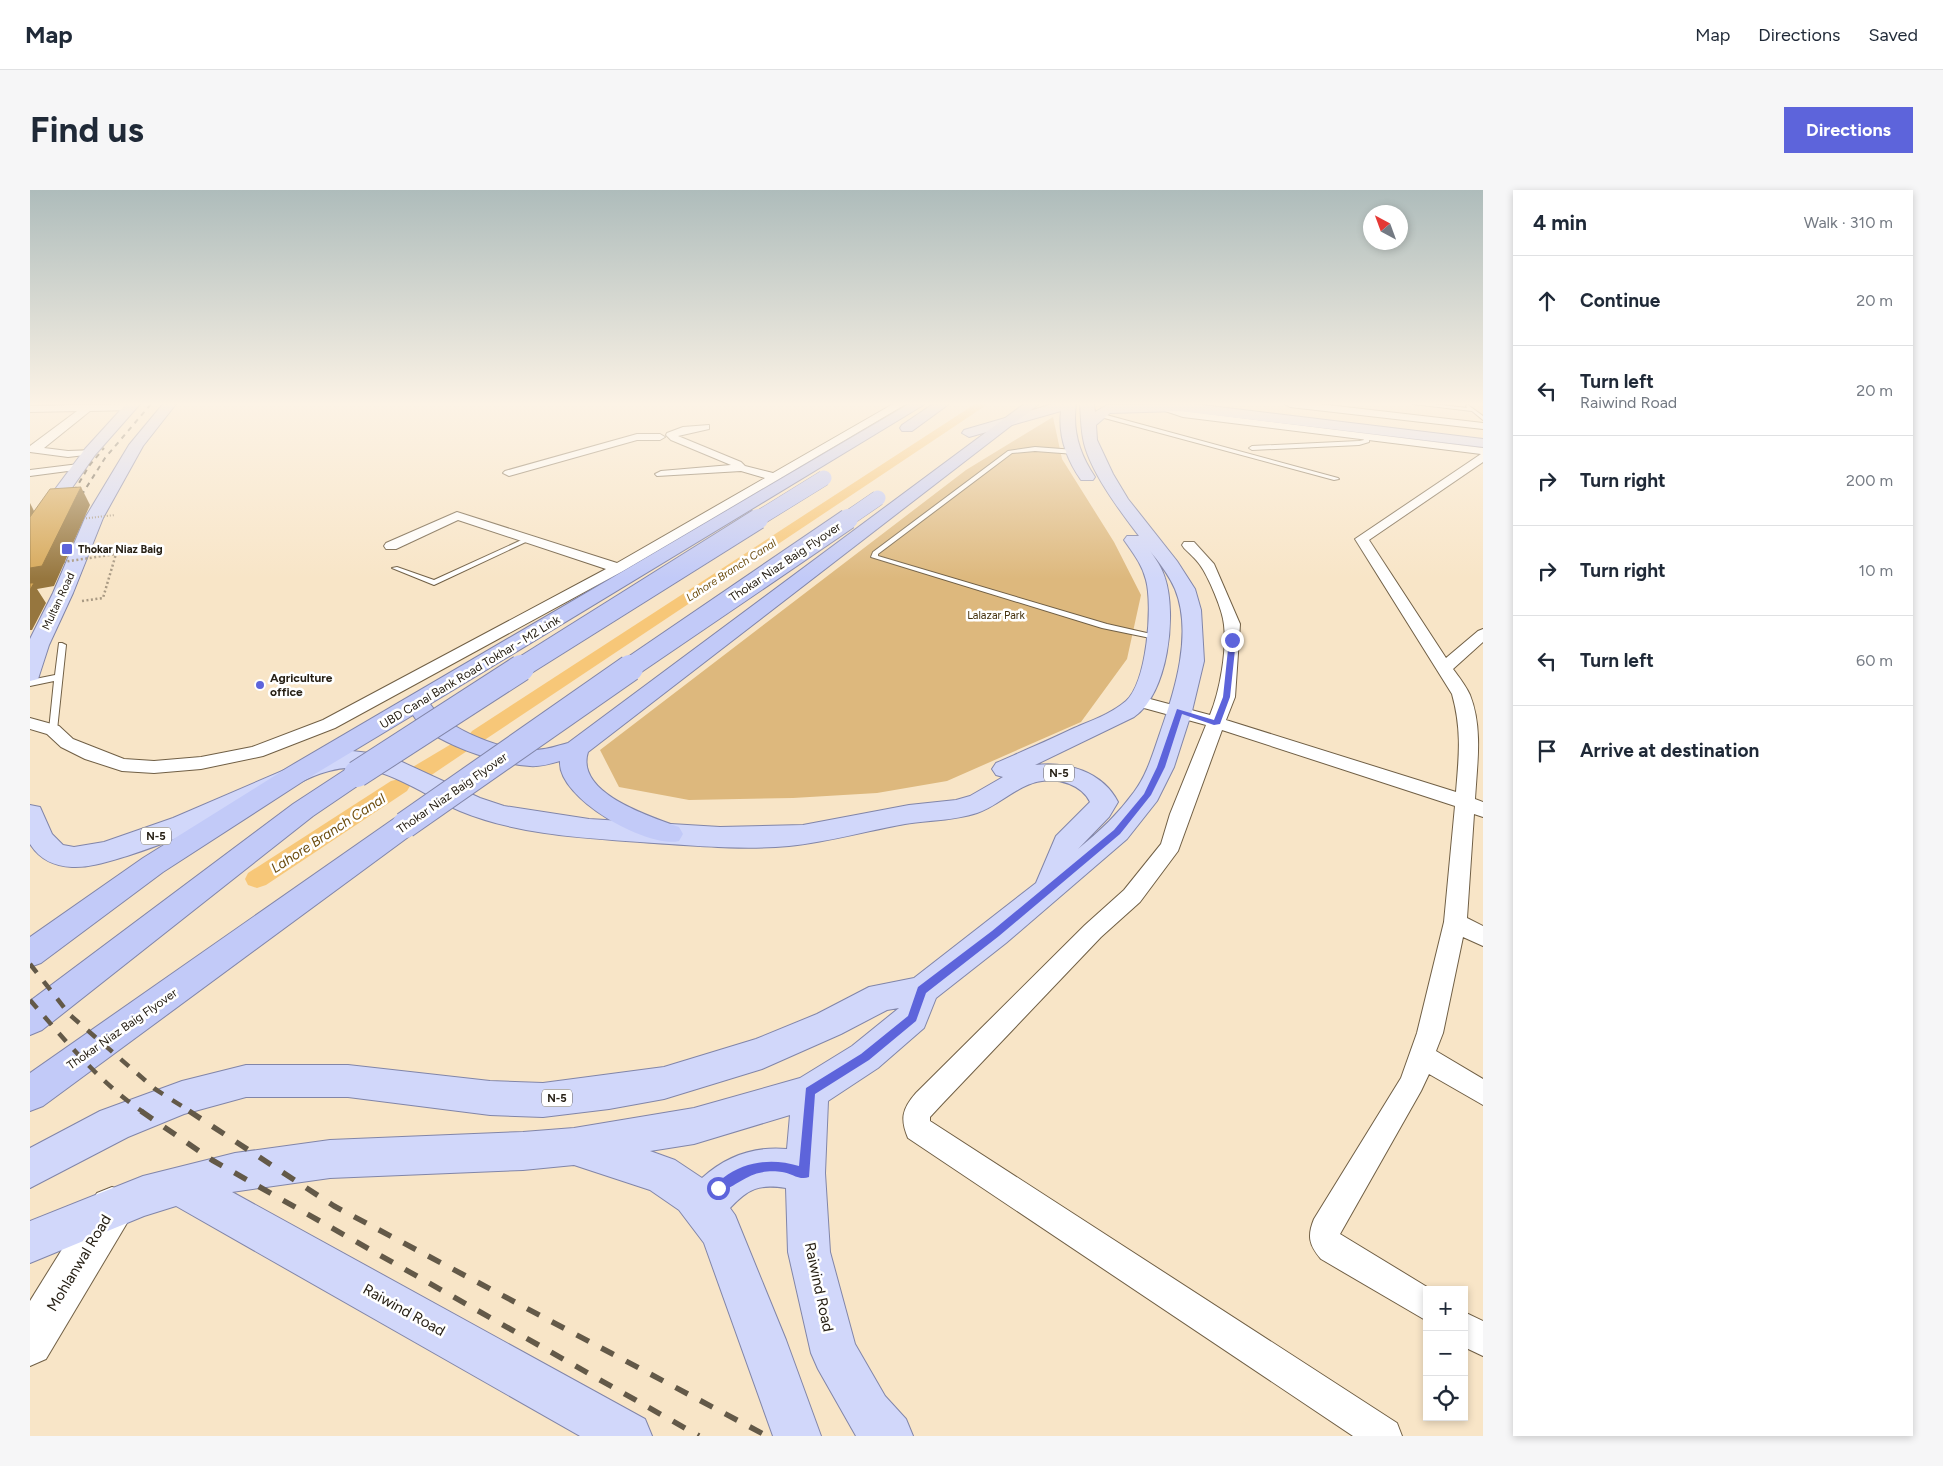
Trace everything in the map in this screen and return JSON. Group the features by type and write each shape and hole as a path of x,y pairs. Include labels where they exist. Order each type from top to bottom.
{"highway":[{"name":"UBD Canal Bank Road Tokhar - M2 Link","path":"30,954 153,865 296,774 421,702 822,462"},
{"path":"421,702 421,712 438,726 492,752 528,758 557,755 577,748 948,462"},
{"path":"30,1020 303,810 609,612 829,475"},
{"name":"Thokar Niaz Baig Flyover","path":"30,1094 405,825 675,636 885,493"},
{"path":"577,748 573,765 576,775 591,793 608,808 624,817 669,834"}],"main road":[{"path":"30,535 83,462"},
{"name":"Multan Road","path":"30,674 38,645 63,593 94,518 125,462"},
{"path":"908,814 1111,721 1139,701 1148,685 1157,638 1157,584 1149,562 1078,462"},
{"path":"1049,888 1097,851 1117,832 1147,795 1161,767 1180,711 1193,661 1191,610 1185,589 1168,561 1121,501 1099,462"},
{"path":"38,596 63,593"},
{"name":"N-5","path":"30,814 39,835 54,854 69,857 93,856 140,843 296,774 335,761 364,759 383,764 484,810 550,823 722,838 788,836 858,826 908,814 970,806 1037,773 1061,773 1090,785 1102,797 1102,807 1066,842 1049,888 995,934 922,990 881,997 829,1024 762,1053 664,1083 543,1100 490,1098 348,1081 246,1082 182,1098 114,1124 30,1169"},
{"path":"30,1242 112,1208 179,1185 235,1172 330,1159 523,1151 574,1146 694,1126 810,1092 865,1057 912,1018 922,990"},
{"name":"Raiwind Road","path":"810,1092 805,1173 808,1252 834,1353 868,1412 888,1436"},
{"path":"574,1146 661,1174 693,1196 704,1208 720,1230 763,1340 797,1436"},
{"path":"704,1208 718,1188 737,1174 759,1167 782,1166 805,1173"},
{"name":"Raiwind Road","path":"179,1185 628,1436"},
{"name":"Mohlanwal Road","path":"30,1343 112,1208"}],"street":[{"path":"508,473 547,462"},
{"path":"732,462 740,468"},
{"path":"30,723 53,730 67,743 92,755 122,765 154,767 201,763 256,752 329,724 618,568 800,462"},
{"path":"1423,1303 1332,1248 1324,1239 1325,1230 1412,1083 1422,1056 1432,1023 1455,922 1474,806 1470,739 1467,715 1461,694 1362,539 1468,462"},
{"path":"30,473 79,467"},
{"path":"661,474 740,468 774,477"},
{"path":"391,546 458,516 618,568"},
{"path":"1189,545 1207,564 1232,624 1232,640 1226,697 1180,814 1170,846 1154,870 1132,896 1094,931 933,1094 915,1116 915,1123 926,1134 1384,1436"},
{"path":"1444,668 1483,634"},
{"path":"1139,701 1180,711 1474,806"},
{"path":"1455,922 1483,937"},
{"path":"1422,1056 1483,1093"},
{"path":"1468,1330 1483,1339"}],"lane":[{"path":"996,462 875,553 874,557 1105,626 1157,638"},
{"path":"1271,462 1336,479"},
{"path":"395,568 434,583 528,538"},
{"path":"53,730 62,645"},
{"path":"30,683 59,676"}],"path":[{"path":"77,519 115,515"},
{"path":"59,563 116,554 104,590"}],"green space":[{"name":"Lalazar Park","path":"979,462 1064,462 1114,542 1141,595 1127,659 1081,722 947,781 877,793 793,798 689,800 619,787 600,750 966,470"}],"building":[{"path":"81,487 42,566 30,568 30,517 50,489"}],"waterway":[{"name":"Lahore Branch Canal","path":"479,735 894,462"},
{"name":"Lahore Branch Canal","path":"419,773 460,747"},
{"name":"Lahore Branch Canal","path":"257,879 399,786"}],"railway":[{"path":"69,500 92,462"},
{"path":"76,504 102,462"},
{"path":"30,964 70,1015 155,1089 191,1112"},
{"path":"30,1000 97,1074 143,1112"},
{"path":"141,1111 212,1160 699,1436"},
{"path":"189,1111 334,1206 767,1436"}],"place":[{"name":"Thokar Niaz Baig","path":"67,549"},
{"name":"Agriculture office","path":"260,685"}],"route":[{"path":"718,1188 737,1174 759,1167 782,1166 805,1173 810,1092 865,1057 912,1018 922,990 995,934 1049,888 1097,851 1117,832 1147,795 1161,767 1180,711 1216,724 1226,697 1232,640"}]}
